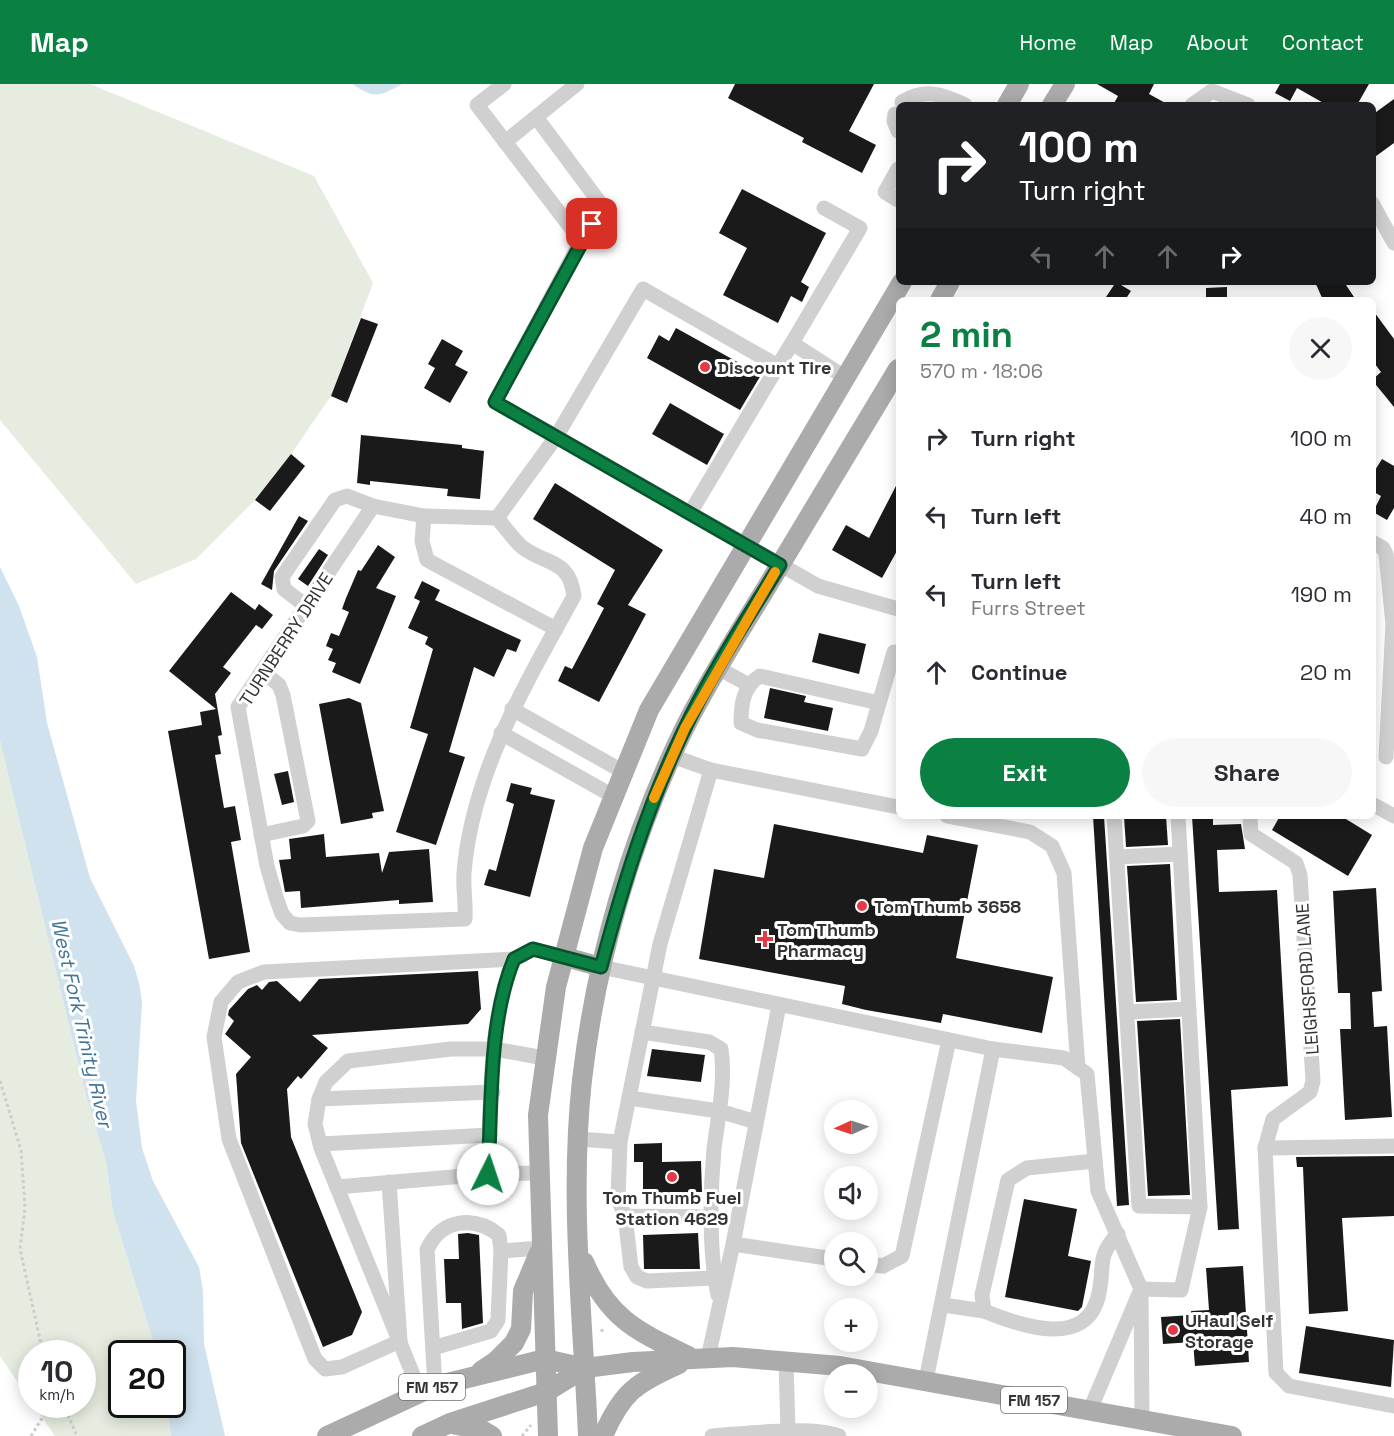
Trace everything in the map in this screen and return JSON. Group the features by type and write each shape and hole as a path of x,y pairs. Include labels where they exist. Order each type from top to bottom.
{"main road":[{"path":"1009,102 1020,84"},
{"path":"1054,102 1065,84"},
{"path":"548,1436 538,1173 538,1115 543,1058 562,956 593,848 622,771 649,710 900,285"},
{"path":"588,1436 580,1252 578,1139 585,1058 601,967 635,848 672,756 718,668 896,372"},
{"path":"562,956 601,967"},
{"path":"475,1376 496,1361 514,1343 521,1329 523,1291 541,1248"},
{"path":"580,1252 593,1282 614,1310 634,1329 700,1358"},
{"path":"603,1436 626,1394 651,1377 700,1358"},
{"name":"FM 157","path":"327,1436 428,1389 545,1359 585,1368 700,1358 786,1360 926,1380 1232,1436"},
{"name":"FM 157","path":"422,1436 450,1423 546,1392 585,1368"},
{"path":"450,1423 483,1430 492,1436"}],"street":[{"path":"504,84 477,105 581,242"},
{"path":"505,142 577,84"},
{"path":"1196,102 1212,91 1240,102"},
{"path":"908,102 921,94 941,94 958,102"},
{"path":"536,117 603,207 581,242 495,402 818,586 896,608"},
{"path":"896,173 885,192 896,199"},
{"path":"690,513 860,228 824,208"},
{"path":"1376,210 1394,243"},
{"path":"306,606 284,589 281,580 339,497 347,496 373,506 424,516 497,518 556,437 643,289 778,366"},
{"path":"792,343 846,378"},
{"name":"TURNBERRY DRIVE","path":"373,506 238,707 261,835 276,897 282,914 290,923 465,919 464,874 468,848 475,814 501,733 574,596 566,570 554,562 538,558 520,545 497,518"},
{"path":"424,516 422,541 427,560 556,629"},
{"path":"1376,544 1383,548 1386,554 1393,624 1384,756"},
{"path":"879,703 760,676 749,685 742,706 741,723 757,730 862,749 868,740 879,703 894,652 896,652"},
{"path":"718,668 749,685"},
{"path":"261,835 303,826 308,821 283,695 279,685 262,671"},
{"path":"512,709 622,771"},
{"path":"501,733 613,795"},
{"path":"672,756 711,770 896,807"},
{"path":"711,770 660,944 620,1142 618,1199 625,1216 631,1267 637,1277 647,1281 714,1278"},
{"path":"1376,806 1394,816"},
{"path":"963,819 1030,832 1052,846 1064,873 1078,1068"},
{"path":"1114,819 1139,1206 1200,1207"},
{"path":"1141,1288 1181,1290 1200,1207 1178,819"},
{"name":"LEIGHSFORD LANE","path":"1250,819 1251,834 1296,863 1300,875 1313,1081 1310,1092 1273,1119 1265,1148 1276,1373 1289,1386 1394,1406"},
{"path":"1117,857 1180,854"},
{"path":"400,1341 342,1366 325,1369 315,1359 229,1139 214,1037 221,1002 238,982 264,972 514,959 533,949 562,956"},
{"path":"488,1174 495,1049 503,985 514,959"},
{"path":"601,967 993,1049 1064,1058 1087,1074 1098,1191 1141,1288 1142,1419"},
{"path":"700,1358 720,1301 733,1245 779,1005"},
{"path":"1127,1012 1189,1009"},
{"path":"642,1032 709,1042 721,1049 724,1066 714,1152 712,1266 720,1301"},
{"path":"878,1265 883,1266 902,1256 949,1040"},
{"path":"428,1389 400,1341 320,1144 315,1124 319,1099 326,1082 348,1060 431,1050 495,1049 543,1058"},
{"path":"926,1380 993,1049"},
{"path":"319,1099 493,1092"},
{"path":"629,1098 719,1111 756,1122"},
{"path":"320,1144 490,1135"},
{"path":"578,1139 620,1142"},
{"path":"1265,1148 1394,1146"},
{"path":"984,1311 982,1295 1008,1180 1027,1168 1095,1161"},
{"path":"337,1186 488,1174 538,1173"},
{"path":"388,1182 400,1341"},
{"path":"625,1216 713,1217"},
{"path":"428,1389 433,1348 428,1250 433,1236 449,1225 487,1225 499,1235 501,1251 498,1320 490,1331 433,1348"},
{"path":"943,1305 984,1311 1011,1322 1066,1330 1083,1324 1099,1296 1103,1250 1118,1234"},
{"path":"733,1245 824,1258"},
{"path":"501,1251 541,1248"},
{"path":"1090,1410 1141,1288"},
{"path":"786,1360 796,1434"},
{"path":"712,1436 831,1433 839,1436"}],"path":[{"path":"0,1081 21,1150 25,1208 20,1249 41,1340"},
{"path":"31,1436 42,1418"},
{"path":"69,1418 77,1436"},
{"path":"522,1436 527,1427 526,1423"}],"shaded area":[{"path":"0,84 90,84 314,176 373,283 331,396 291,454 255,500 196,559 136,584 0,420"},
{"path":"0,741 86,1095 106,1162 113,1212 153,1340 108,1340 108,1418 169,1418 171,1436 55,1436 43,1418 96,1418 96,1340 18,1340 18,1383 0,1356"}],"water":[{"path":"352,84 402,84 382,94 372,94"},
{"name":"West Fork Trinity River","path":"0,567 19,606 37,657 47,723 90,878 134,966 139,983 142,1002 136,1101 142,1148 153,1181 199,1267 203,1291 204,1344 225,1436 171,1436 169,1418 186,1418 186,1340 153,1340 113,1212 106,1162 86,1095 0,741"}],"building":[{"path":"735,84 874,84 849,131 876,145 862,173 802,142 804,138 728,98"},
{"path":"1097,84 1154,84 1149,94 1164,102 1115,102 1118,96"},
{"path":"1280,84 1369,84 1359,102 1322,102 1297,88 1290,101 1275,93"},
{"path":"1394,99 1394,143 1376,156 1376,112"},
{"path":"742,189 826,233 801,282 809,287 802,302 791,296 778,323 723,295 747,248 719,233"},
{"path":"1114,285 1121,285 1131,291 1127,297 1106,297"},
{"path":"1316,285 1346,285 1354,297 1322,297"},
{"path":"1227,287 1227,297 1206,297 1206,288"},
{"path":"1376,314 1394,339 1394,407 1376,385 1376,376 1381,372 1376,365"},
{"path":"361,318 378,324 347,403 331,396"},
{"name":"Discount Tire","path":"676,328 761,375 740,410 647,358 659,335 669,341"},
{"path":"442,339 463,351 455,365 468,372 450,403 424,388 435,368 428,364"},
{"path":"670,403 724,434 707,465 652,434"},
{"path":"361,435 462,445 462,448 484,451 480,499 447,496 448,489 370,481 370,485 357,483"},
{"path":"291,454 305,466 270,511 255,500"},
{"path":"1382,459 1394,466 1394,508 1387,520 1376,514 1376,506 1381,496 1376,493 1376,469"},
{"path":"555,483 663,550 628,605 646,614 599,702 558,681 565,666 572,669 604,608 597,604 615,570 533,519"},
{"path":"896,486 896,553 882,578 832,550 846,525 869,538"},
{"path":"299,516 308,521 274,571 272,590 261,584"},
{"path":"378,545 395,557 376,588 396,596 360,684 332,672 336,663 328,660 333,649 326,646 331,633 339,636 349,612 342,609 358,570 361,571"},
{"path":"319,549 328,555 308,586 298,579"},
{"path":"422,581 440,590 435,600 521,640 516,652 507,649 494,677 474,667 449,752 465,757 436,845 396,832 428,734 410,728 433,649 425,644 428,637 408,628 420,601 414,598"},
{"path":"231,592 255,610 259,604 273,615 262,629 256,625 223,667 231,673 215,694 222,735 218,736 221,754 215,755 224,808 235,806 241,840 231,842 250,952 209,959 168,731 202,725 200,712 216,709 169,671"},
{"path":"819,633 866,644 859,674 812,662"},
{"path":"770,688 806,696 804,702 833,708 828,731 764,718"},
{"path":"349,698 361,703 384,811 372,813 373,818 341,824 319,704"},
{"path":"288,771 294,802 282,805 274,774"},
{"path":"511,783 532,788 530,794 555,800 530,897 484,885 489,869 496,871 514,804 506,801"},
{"path":"1093,819 1104,819 1129,1205 1117,1206"},
{"path":"1124,819 1166,819 1168,845 1126,847"},
{"path":"1192,819 1213,819 1213,825 1241,824 1245,849 1217,850 1219,892 1277,890 1288,1086 1231,1090 1239,1229 1218,1230"},
{"path":"1278,819 1346,819 1372,835 1348,876 1272,830"},
{"name":"Tom Thumb 3658","path":"774,824 923,853 927,835 978,845 956,958 1053,977 1042,1033 943,1014 941,1023 866,1010 842,1004 845,986 699,959 714,869 764,878"},
{"path":"324,834 326,857 379,853 382,873 389,852 429,849 433,902 399,904 399,900 301,908 300,891 285,892 279,860 291,859 289,839"},
{"path":"1170,864 1177,1000 1136,1002 1127,866"},
{"path":"1376,888 1382,991 1372,992 1374,1027 1387,1026 1392,1117 1345,1120 1340,1029 1351,1029 1350,993 1338,993 1333,891"},
{"path":"478,971 481,1009 468,1024 312,1035 328,1048 301,1079 298,1076 287,1089 291,1137 362,1312 352,1335 323,1347 241,1143 236,1074 251,1057 225,1034 234,1021 228,1015 229,1010 248,989 257,985 262,990 269,982 277,981 300,1002 319,979"},
{"path":"1180,1019 1190,1195 1148,1196 1137,1021"},
{"path":"652,1049 705,1055 701,1082 647,1076"},
{"name":"Tom Thumb Fuel Station 4629","path":"662,1143 662,1162 701,1161 702,1192 643,1193 643,1162 634,1162 634,1144"},
{"path":"1394,1156 1394,1216 1342,1218 1348,1311 1309,1314 1303,1167 1297,1167 1296,1157"},
{"path":"1024,1199 1077,1209 1068,1256 1091,1261 1082,1307 1078,1311 1005,1297"},
{"path":"698,1233 700,1269 644,1269 643,1235"},
{"path":"458,1234 479,1235 483,1323 462,1329 461,1303 446,1303 444,1259 459,1259"},
{"path":"1243,1266 1249,1362 1195,1366 1193,1342 1163,1344 1161,1317 1192,1315 1191,1311 1209,1310 1206,1268"},
{"path":"1306,1326 1394,1340 1391,1387 1299,1373"}],"slow traffic":[{"path":"654,798 685,728 775,572"}],"place":[{"name":"Discount Tire","path":"705,367"},
{"name":"Tom Thumb 3658","path":"862,906"},
{"name":"Tom Thumb Pharmacy","path":"765,939"},
{"name":"Tom Thumb Fuel Station 4629","path":"672,1177"},
{"name":"UHaul Self Storage","path":"1173,1330"}],"route":[{"path":"488,1174 495,1049 503,985 514,959 533,949 601,967 646,816 685,728 780,565 495,402 592,224"}]}
